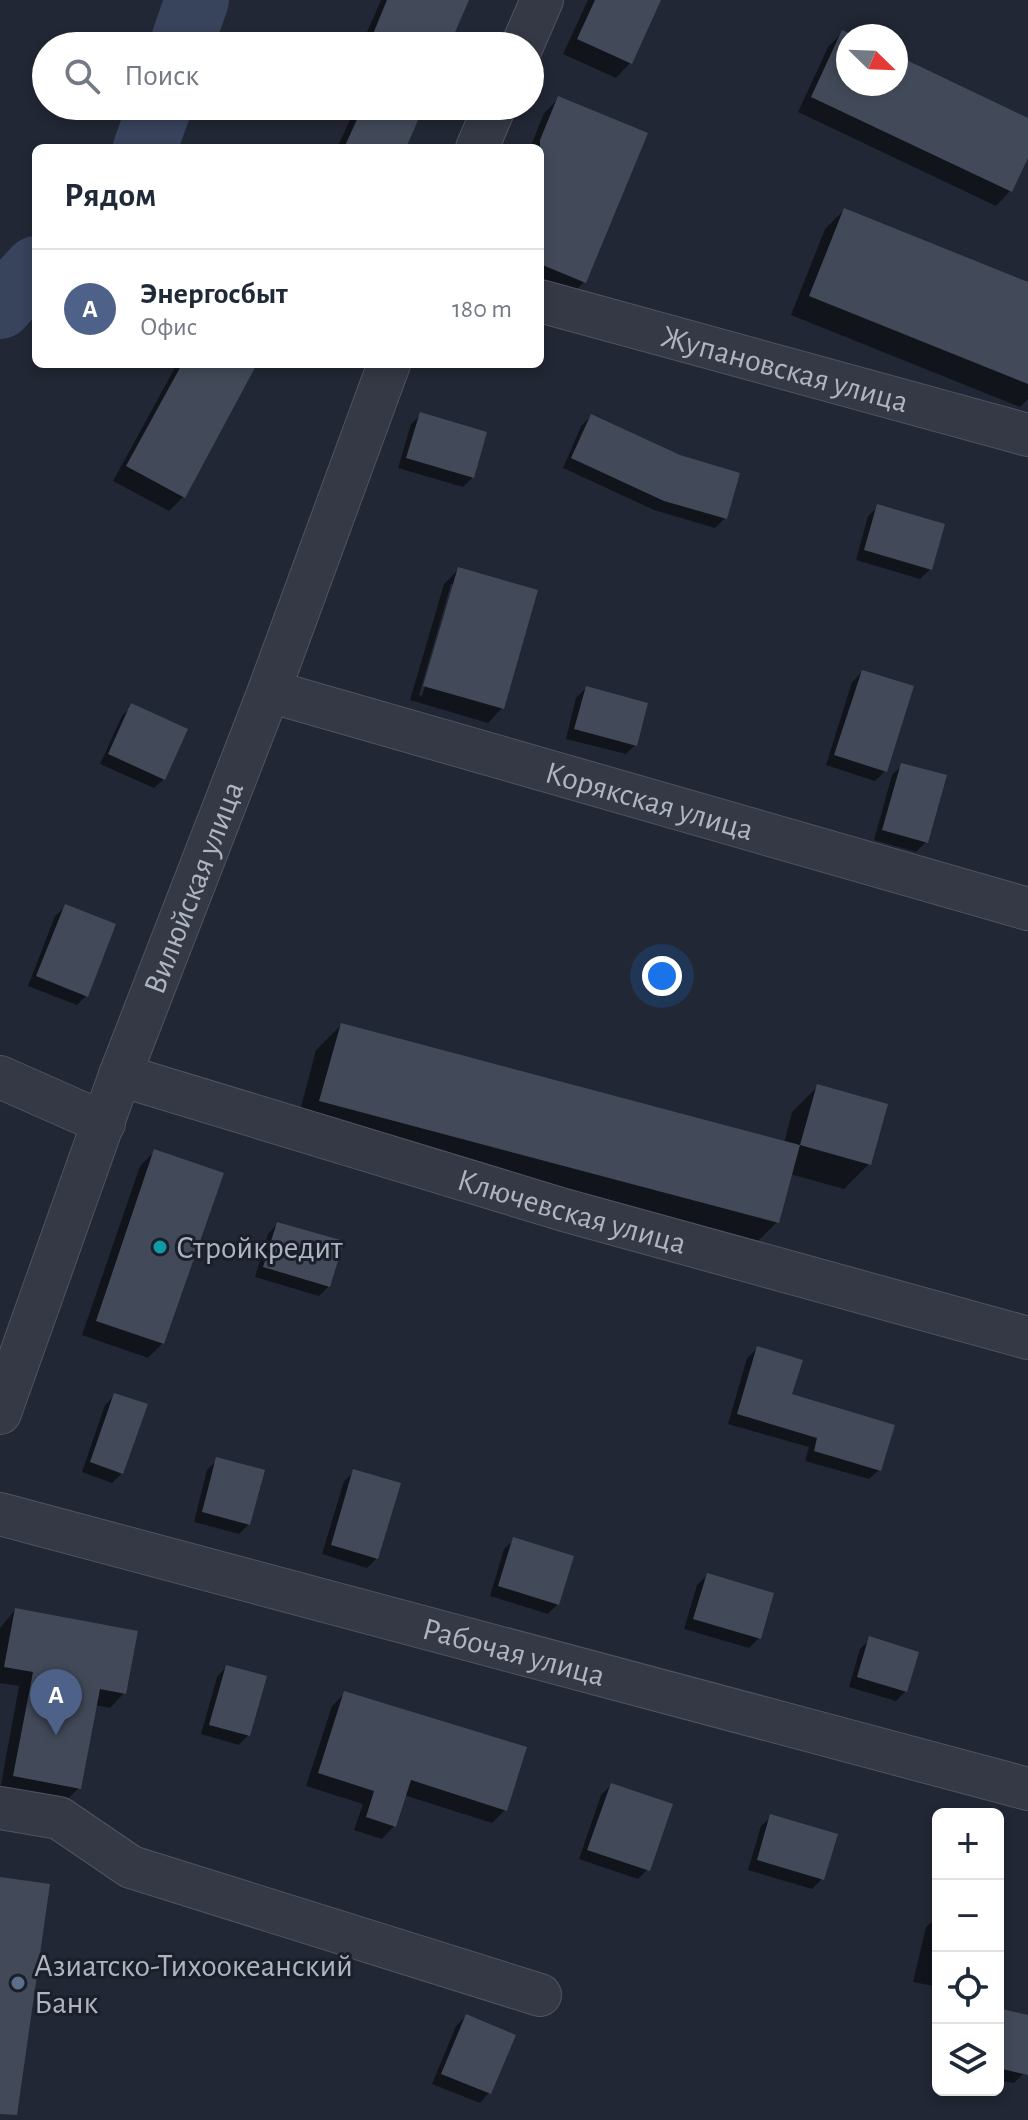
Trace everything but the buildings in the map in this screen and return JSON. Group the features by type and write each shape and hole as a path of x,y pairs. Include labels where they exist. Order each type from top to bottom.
{"street":[{"path":"528,32 542,0"},
{"path":"479,144 489,120"},
{"name":"Жупановская улица","path":"544,302 1028,435"},
{"name":"Вилюйская улица","path":"0,1413 120,1075 269,691 388,368"},
{"name":"Корякская улица","path":"269,691 1028,909"},
{"name":"Ключевская улица","path":"120,1075 564,1210 1028,1338"},
{"path":"0,1077 104,1123"},
{"name":"Рабочая улица","path":"0,1514 1028,1789"},
{"path":"0,1808 59,1818 131,1867 540,1995"}],"waterway":[{"path":"186,32 197,0"},
{"path":"146,144 155,120"},
{"path":"0,307 32,272"}],"place":[{"name":"Стройкредит","path":"160,1247"},
{"name":"Энергосбыт","path":"56,1735"},
{"name":"Азиатско-Тихоокеанский Банк","path":"18,1983"}]}
